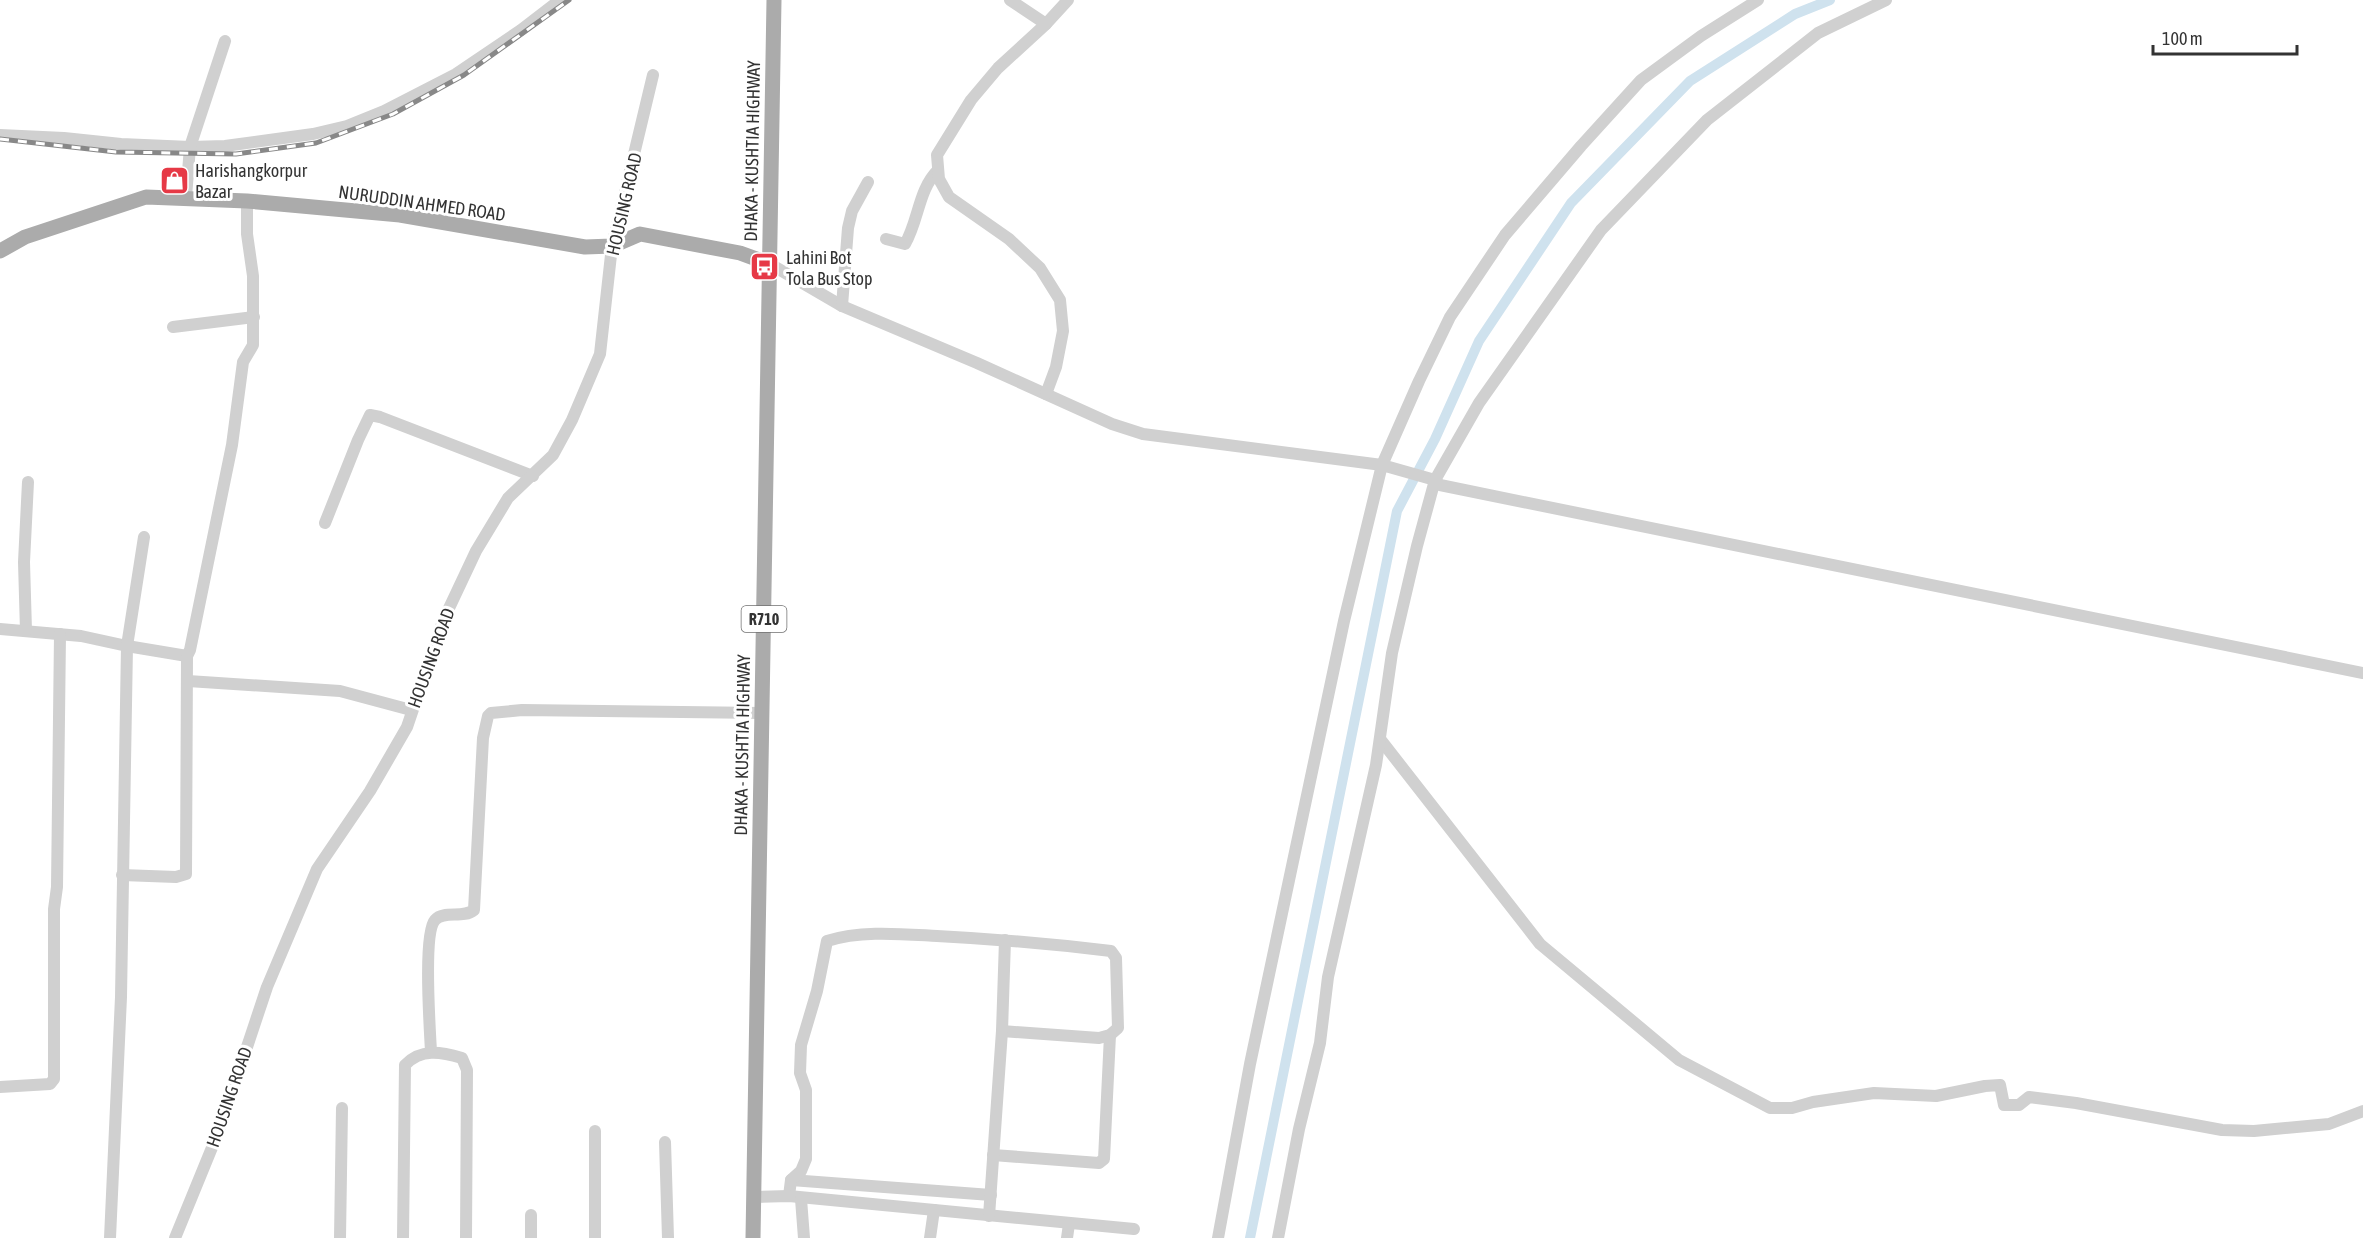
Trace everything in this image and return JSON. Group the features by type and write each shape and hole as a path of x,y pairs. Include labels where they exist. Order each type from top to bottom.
{"main road":[{"name":"DHAKA - KUSHTIA HIGHWAY","path":"753,1238 774,0"},
{"name":"NURUDDIN AHMED ROAD","path":"0,251 25,237 146,197 186,197 400,215 585,247 612,246 640,234 740,253 770,264"}],"street":[{"path":"0,135 190,147 225,146 305,135 362,120 401,103 466,68 561,0"},
{"path":"1010,0 1046,24"},
{"path":"1046,394 1056,367 1063,332 1060,300 1040,268 1009,239 949,197 939,178 937,155 971,100 998,68 1046,24 1068,0"},
{"path":"1218,1238 1278,927 1314,771 1344,621 1382,465 1450,317 1505,235 1641,80 1701,36 1758,0"},
{"path":"1278,1238 1299,1129 1320,1043 1328,977 1376,765 1392,653 1435,480 1479,403 1601,230 1707,120 1818,33 1886,0"},
{"path":"186,197 190,147 225,41"},
{"name":"HOUSING ROAD","path":"175,1238 220,1128 267,987 317,869 370,791 407,727 443,621 476,551 508,498 553,455 572,420 600,354 612,246 653,75"},
{"path":"886,238 905,244 912,232 919,204 932,177 938,170"},
{"path":"842,306 848,228 852,211 868,182"},
{"path":"122,875 176,877 186,874 187,656 232,445 243,362 253,345 253,276 247,234 247,201"},
{"path":"770,264 842,306 1112,424 1143,434 1382,465 1435,480 1440,485 2363,673"},
{"path":"173,327 254,316"},
{"path":"325,523 357,440 370,415 533,476"},
{"path":"27,631 24,562 28,482"},
{"path":"110,1238 121,997 127,646 144,537"},
{"path":"0,629 81,636 187,656"},
{"path":"0,1087 50,1084 54,1079 54,909 57,887 60,634"},
{"path":"188,681 340,691 411,710"},
{"path":"431,1052 430,929 435,920 441,916 464,916 474,910 483,738 488,716 492,713 522,710 762,712"},
{"path":"1380,739 1540,944 1679,1060 1770,1108 1792,1108 1814,1102 1874,1093 1936,1096 2000,1085 2004,1105 2019,1105 2030,1097 2076,1103 2222,1130 2254,1131 2329,1124 2363,1111"},
{"path":"790,1180 801,1171 806,1159 806,1090 800,1073 801,1045 817,991 827,941 842,936 904,934 1005,940 1112,951 1116,958 1118,1028 1110,1035 1100,1038 1002,1031"},
{"path":"989,1216 1002,1031 1005,940"},
{"path":"993,1155 1099,1163 1104,1159 1110,1035"},
{"path":"403,1238 405,1065 414,1056 431,1052 462,1058 467,1070 466,1238"},
{"path":"340,1238 342,1108"},
{"path":"595,1131 595,1238"},
{"path":"665,1142 668,1238"},
{"path":"790,1180 991,1195"},
{"path":"790,1180 804,1238"},
{"path":"754,1197 795,1197 1134,1229"},
{"path":"930,1238 934,1210"},
{"path":"531,1215 531,1238"},
{"path":"1068,1238 1069,1224"}],"waterway":[{"path":"1250,1238 1397,511 1435,439 1479,341 1571,203 1690,81 1795,14 1830,0"}],"railway":[{"path":"0,139 116,152 236,154 316,143 393,114 464,75 569,0"}],"place":[{"name":"Harishangkorpur Bazar","path":"174,180"},
{"name":"Lahini Bot Tola Bus Stop","path":"765,267"}]}
